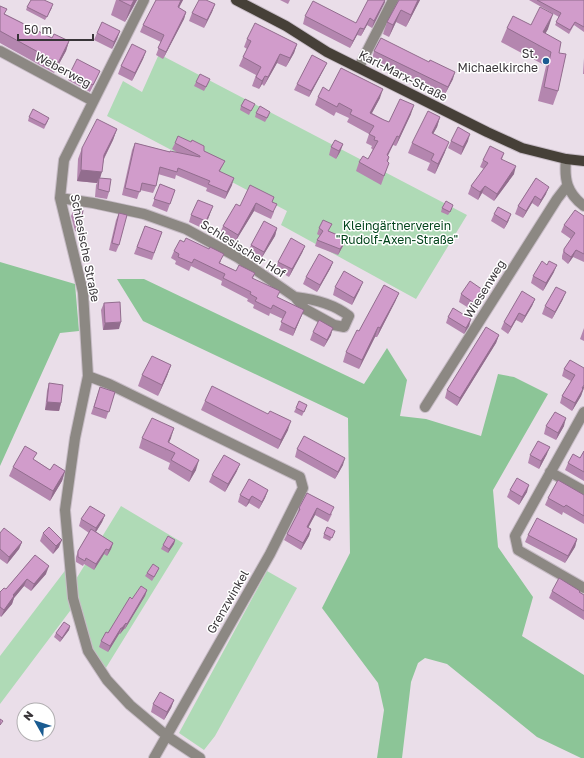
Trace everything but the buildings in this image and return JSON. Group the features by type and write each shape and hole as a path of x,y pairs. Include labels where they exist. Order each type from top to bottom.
{"main road":[{"name":"Karl-Marx-Straße","path":"236,0 286,26 327,52 518,147 566,159 584,161"}],"street":[{"name":"Schlesische Straße","path":"144,0 64,160 60,198 83,292 88,376 74,438 65,510 73,598 88,650 107,680 116,690 130,705 166,736"},
{"path":"359,67 393,0"},
{"name":"Weberweg","path":"0,51 93,101"},
{"path":"566,159 567,186 574,197 584,206"},
{"name":"Wiesenweg","path":"425,407 557,199 567,186"},
{"name":"Schlesischer Hof","path":"60,198 93,203 144,214 186,229 237,257 295,297 305,309 334,325 344,327 349,316 342,310 310,299 295,297"},
{"name":"Grenzwinkel","path":"88,376 109,384 300,478 303,488 270,554 154,758"},
{"path":"584,412 515,536 518,550 584,588"},
{"path":"550,472 584,491"},
{"path":"166,736 200,758"}],"green space":[{"name":"Kleingärtnerverein \"Rudolf-Axen-Straße\"","path":"159,54 467,215 416,299 281,225 287,211 107,116 123,81 142,92"},
{"path":"0,262 75,284 79,331 60,333 0,466"},
{"path":"117,279 144,279 364,384 387,348 407,380 400,416 426,419 481,436 498,374 514,377 548,394 493,490 498,547 533,597 522,636 584,675 584,758 581,758 537,737 447,664 425,658 418,663 411,682 402,758 377,758 384,710 378,683 322,608 350,553 348,418 143,321"},
{"path":"121,506 183,543 104,671 90,651 73,584"},
{"path":"67,568 73,607 0,704 0,656"},
{"path":"267,571 297,588 215,736 204,750 179,733"}],"place":[{"name":"St. Michaelkirche","path":"546,61"}]}
